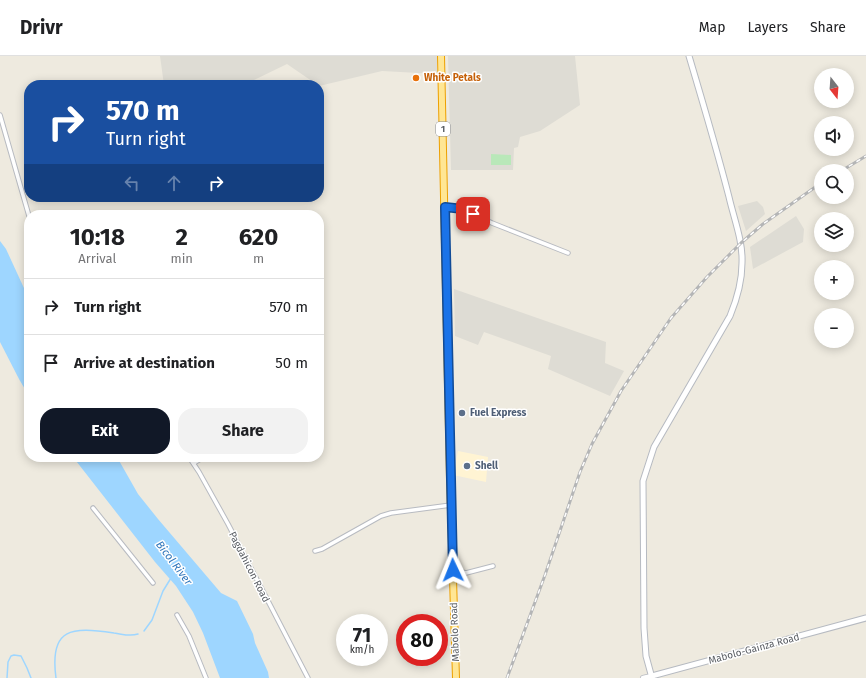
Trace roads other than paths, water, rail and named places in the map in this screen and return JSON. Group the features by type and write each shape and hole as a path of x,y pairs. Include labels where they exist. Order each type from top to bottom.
{"highway":[{"name":"1","path":"441,56 445,205"},
{"name":"Mabolo Road","path":"445,205 456,678"}],"main road":[{"path":"652,677 646,656 644,628 643,481 654,447 730,316 740,287 742,262 741,243 714,140 689,56"},
{"name":"Mabolo-Gainza Road","path":"652,677 866,618"}],"street":[{"path":"0,115 24,199"},
{"path":"445,205 463,209 492,223 568,252"},
{"name":"Pagdahicon Road","path":"194,463 228,524 308,678"},
{"path":"315,551 322,549 381,516 391,513 451,505"},
{"path":"93,508 153,583"},
{"path":"453,570 466,573 493,566"},
{"path":"177,614 189,636 206,678"},
{"name":"Mabolo-Gainza Road","path":"643,678 652,677"}],"water":[{"path":"0,241 6,249 24,288 24,388 0,342"},
{"name":"Bicol River","path":"77,462 120,462 138,494 158,519 221,593 237,601 253,634 269,678 220,678 203,633 193,612 176,586 155,562"}],"waterway":[{"name":"Bicol River","path":"144,631 152,620 163,591 171,578"},
{"path":"56,678 56,649 60,640 67,634 75,631 86,630 129,635 138,634"},
{"path":"7,678 8,662 11,656 14,655 21,656 31,678"}],"railway":[{"path":"853,164 866,156"},
{"path":"507,678 545,575 580,472 592,444 621,391 671,318 707,277 741,243 763,224 814,188"}],"place":[{"name":"White Petals","path":"416,78"},
{"name":"Fuel Express","path":"462,413"},
{"name":"Shell","path":"467,466"}]}
